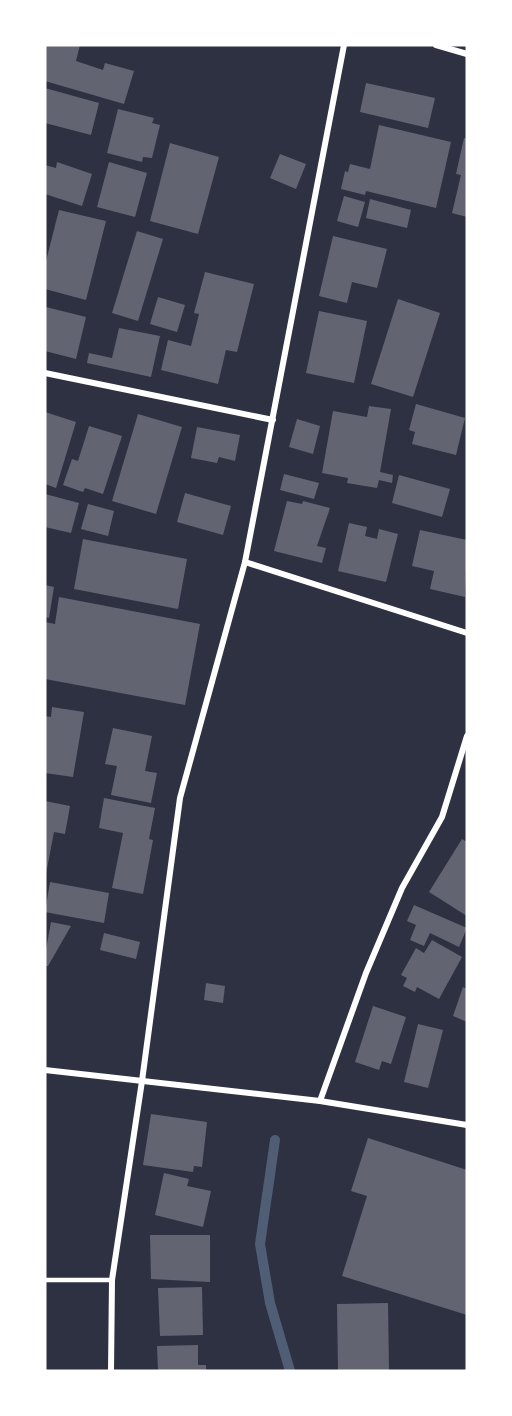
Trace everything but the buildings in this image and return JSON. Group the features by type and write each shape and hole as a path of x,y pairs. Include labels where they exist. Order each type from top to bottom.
{"street":[{"path":"111,1371 112,1280 142,1081 180,798 245,562 344,45"},
{"path":"436,45 467,54"},
{"path":"45,373 273,420"},
{"path":"245,562 467,633"},
{"path":"320,1101 366,973 402,888 442,817 467,736"},
{"path":"45,1070 320,1101 467,1125"}],"lane":[{"path":"45,1280 112,1280"}],"waterway":[{"path":"275,1140 260,1244 270,1303 290,1371"}]}
